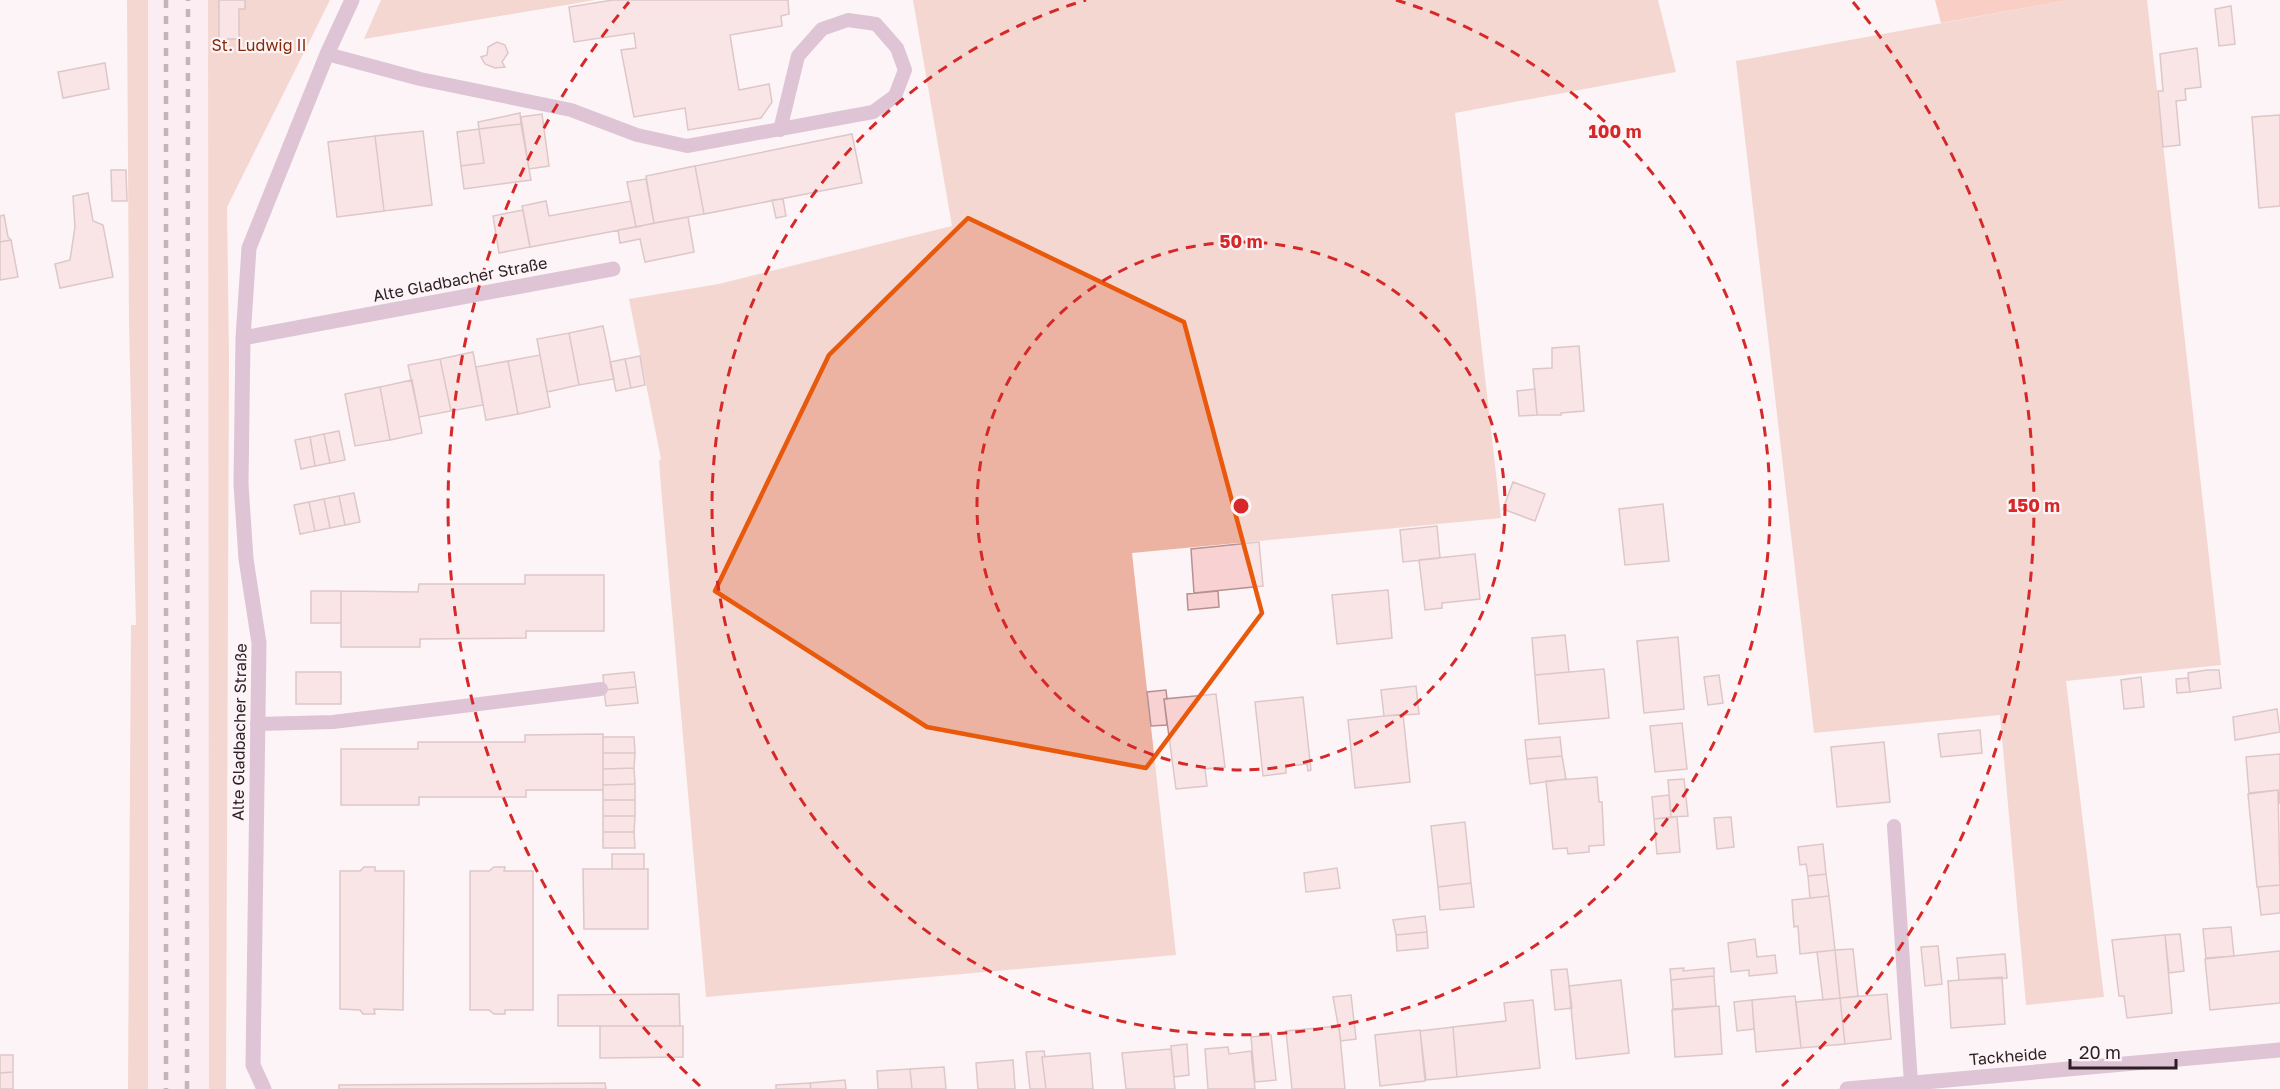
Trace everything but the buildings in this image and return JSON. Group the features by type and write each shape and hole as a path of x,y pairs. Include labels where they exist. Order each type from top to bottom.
{"street":[{"name":"Alte Gladbacher Straße","path":"264,1089 253,1065 259,643 246,559 240,484 243,338 249,248 327,54 352,0"},
{"name":"Alte Gladbacher Straße","path":"243,338 613,269"},
{"name":"Tackheide","path":"1847,1089 2280,1050"}],"lane":[{"path":"327,54 420,79 571,110 637,135 687,146 780,130 873,112 895,96 905,70 897,48 876,24 848,20 822,29 798,56 780,130"},
{"path":"257,724 333,722 601,689"},
{"path":"1893,826 1911,1083"}],"highlighted area":[{"path":"968,218 1184,322 1262,613 1146,768 927,727 715,591 829,355"}],"shaded area":[{"path":"148,0 208,0 209,1089 148,1089"},
{"path":"1935,0 2068,0 1941,23"}],"green space":[{"path":"127,0 148,0 148,1089 128,1089 131,625 136,625 129,323"},
{"name":"St. Ludwig II","path":"208,0 330,0 227,207 229,358 226,1089 209,1089"},
{"path":"381,0 595,0 364,39"},
{"path":"913,0 1658,0 1676,72 1455,113 1501,518 1132,553 1176,955 706,997 661,487 659,460 661,459 629,299 719,284 952,226"},
{"path":"2068,0 2147,0 2221,665 2066,681 2104,997 2026,1005 2000,715 1814,733 1736,61"}],"railway":[{"path":"166,0 166,1089"},
{"path":"187,1089 188,0"}]}
